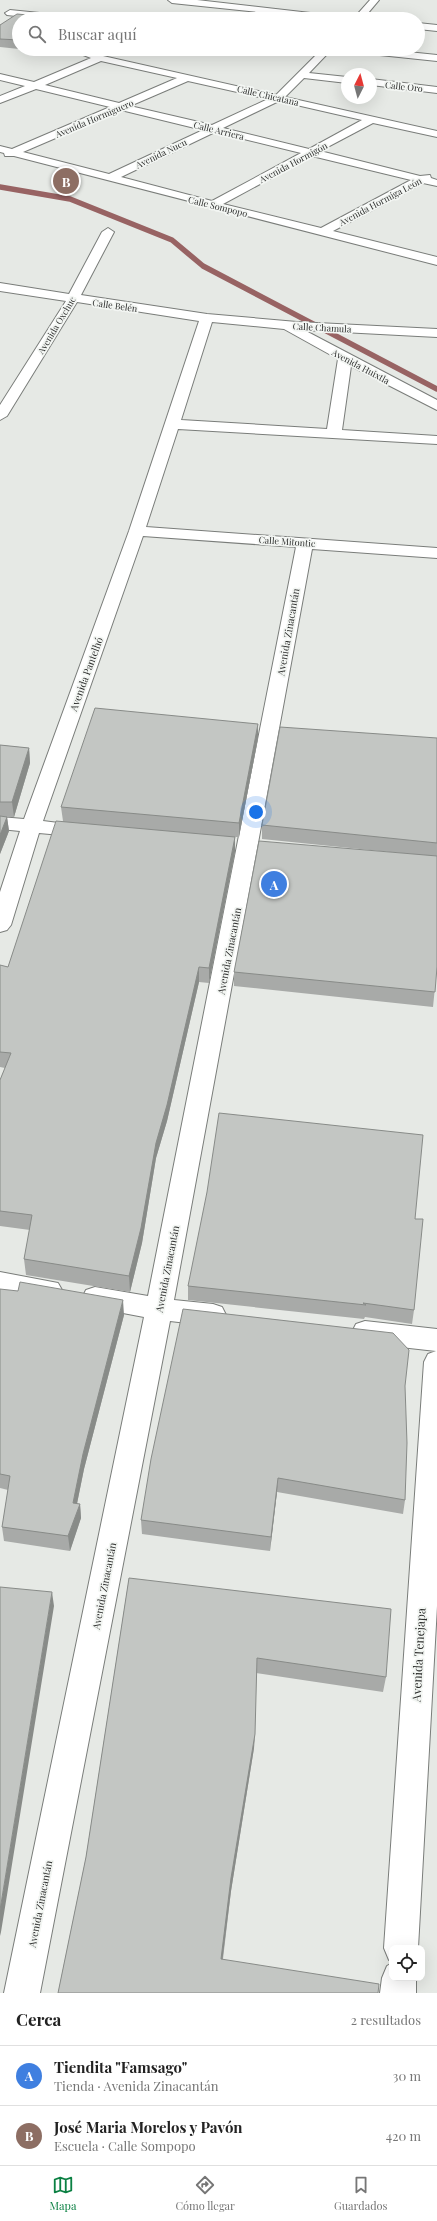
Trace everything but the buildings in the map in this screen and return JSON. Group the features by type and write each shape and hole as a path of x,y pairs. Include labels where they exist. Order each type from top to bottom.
{"street":[{"path":"172,0 289,12"},
{"path":"365,12 376,0"},
{"path":"191,12 203,2"},
{"path":"0,20 22,5"},
{"path":"425,27 437,28"},
{"name":"Calle Chicatana","path":"95,56 437,134"},
{"name":"Avenida Nucu","path":"110,178 278,98 321,56"},
{"path":"418,56 437,58"},
{"path":"0,100 100,58"},
{"path":"303,75 341,79"},
{"name":"Calle Arriera","path":"0,77 437,183"},
{"name":"Avenida Hormiguero","path":"0,158 188,77"},
{"name":"Calle Oro","path":"377,83 437,90"},
{"name":"Avenida Hormigón","path":"213,205 372,119"},
{"name":"Calle Sompopo","path":"0,148 213,205 437,261"},
{"name":"Avenida Hormiga León","path":"323,232 437,170"},
{"name":"Avenida Oxchuc","path":"0,416 73,299 108,232"},
{"name":"Calle Belén","path":"0,288 207,318"},
{"path":"207,318 171,424 437,440"},
{"name":"Calle Chamula","path":"207,318 291,325 437,333"},
{"name":"Avenida Huixtla","path":"291,325 345,358 437,406"},
{"path":"334,434 345,358"},
{"name":"Avenida Pantelhó","path":"0,925 31,826 137,531 171,424"},
{"name":"Calle Mitontic","path":"137,531 305,542 437,553"},
{"name":"Avenida Zinacantán","path":"22,1993 160,1309 305,542"},
{"path":"0,823 102,832"},
{"path":"0,1282 160,1309 239,1318"},
{"path":"342,1329 437,1340"},
{"name":"Avenida Tenejapa","path":"401,1945 437,1362"},
{"path":"398,1993 399,1981"}],"waterway":[{"path":"0,187 70,199 172,240 203,266 437,389"}],"place":[{"name":"José Maria Morelos y Pavón","path":"66,181"},
{"name":"Tiendita \"Famsago\"","path":"274,884"}]}
